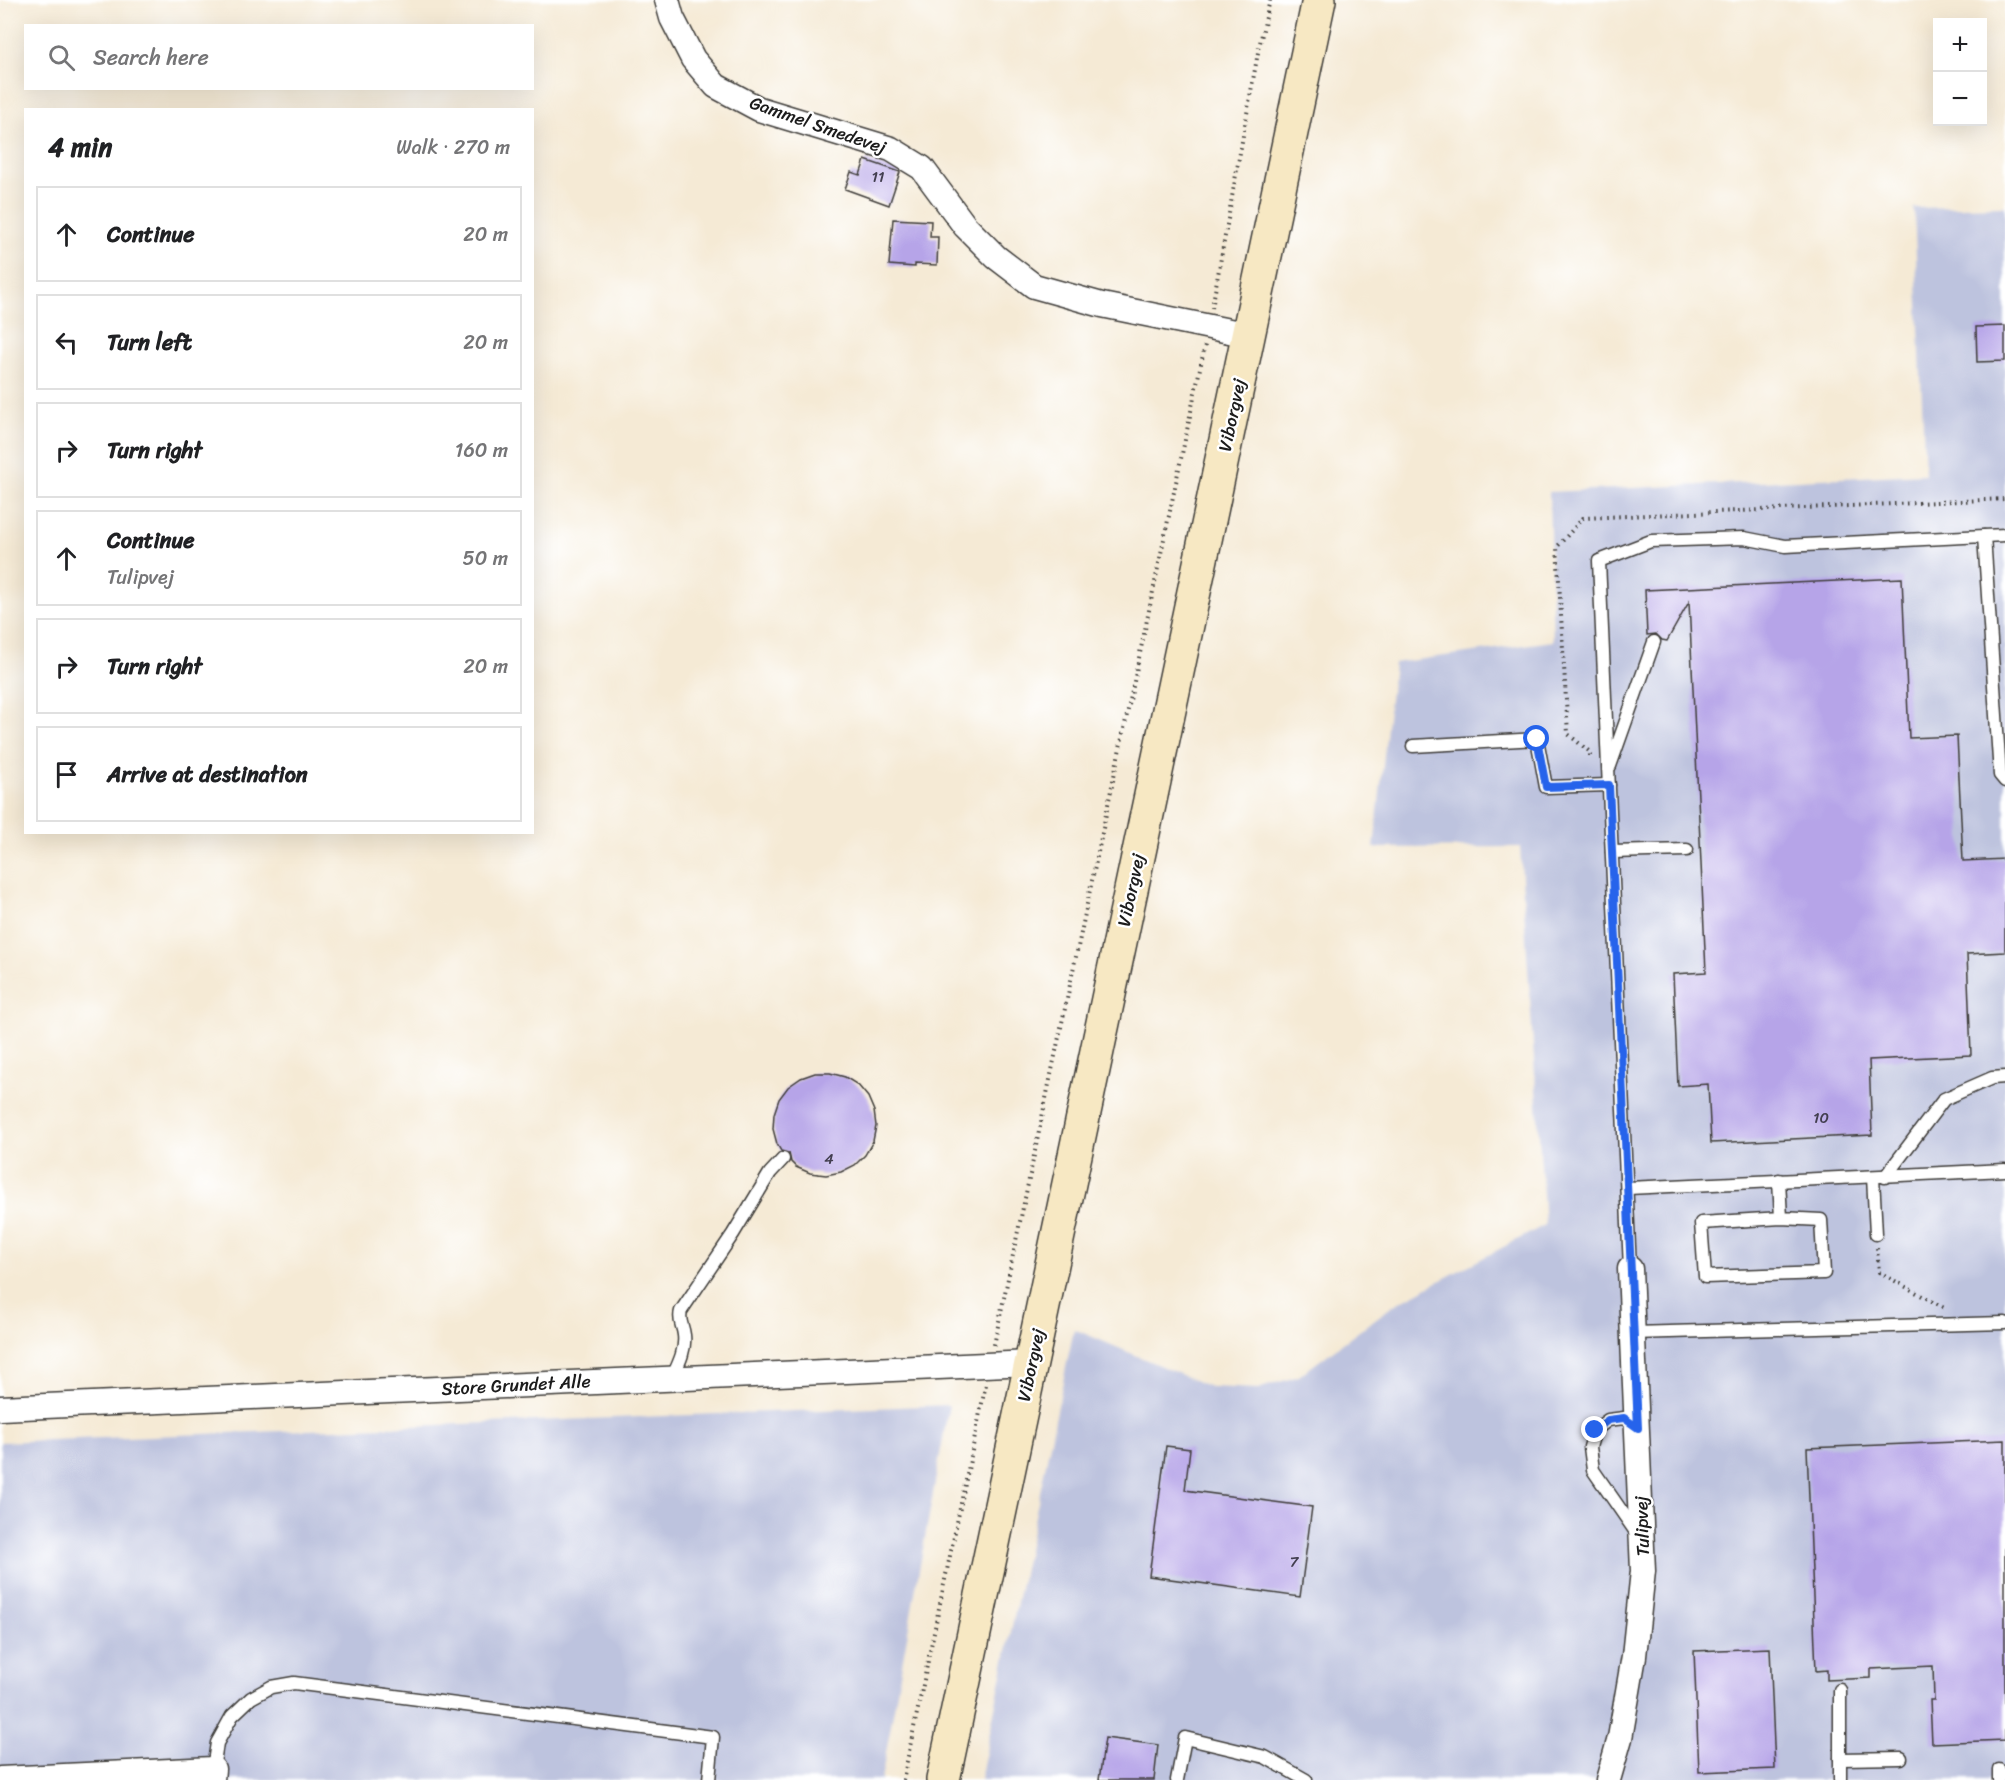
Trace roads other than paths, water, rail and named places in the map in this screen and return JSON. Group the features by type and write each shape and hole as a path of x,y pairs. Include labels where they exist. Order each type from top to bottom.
{"street":[{"name":"Gammel Smedevej","path":"667,0 672,18 693,59 716,86 759,109 891,149 922,168 965,226 996,256 1034,286 1102,305 1249,335"},
{"name":"Viborgvej","path":"943,1780 1319,0"},
{"name":"Tulipvej","path":"1608,1780 1620,1738 1634,1656 1643,1571 1630,1269"},
{"name":"Store Grundet Alle","path":"0,1408 1031,1363"},
{"path":"0,1779 212,1775"}],"lane":[{"path":"1630,1269 1599,561 1651,541 1744,538 1785,546 2005,535"},
{"path":"1984,536 2000,775 2005,781"},
{"path":"1608,779 1654,642"},
{"path":"1413,746 1537,739 1546,787 1592,785 1608,779"},
{"path":"1612,852 1687,850"},
{"path":"1876,1234 1879,1177 1944,1099 1992,1078 2005,1077"},
{"path":"672,1378 683,1348 684,1335 679,1319 681,1311 733,1234 770,1173 783,1159"},
{"path":"1628,1188 2005,1170"},
{"path":"1779,1180 1781,1218"},
{"path":"1781,1218 1821,1220 1824,1273 1704,1277 1701,1223 1781,1218"},
{"path":"1633,1334 2005,1323"},
{"path":"1638,1428 1624,1418 1608,1420 1595,1430 1590,1447 1593,1470 1642,1541"},
{"path":"212,1775 217,1743 232,1716 251,1698 271,1687 294,1683 713,1737 709,1780"},
{"path":"1840,1690 1840,1780"},
{"path":"1177,1780 1185,1738 1265,1757 1306,1780"},
{"path":"1840,1759 1901,1758"}]}
